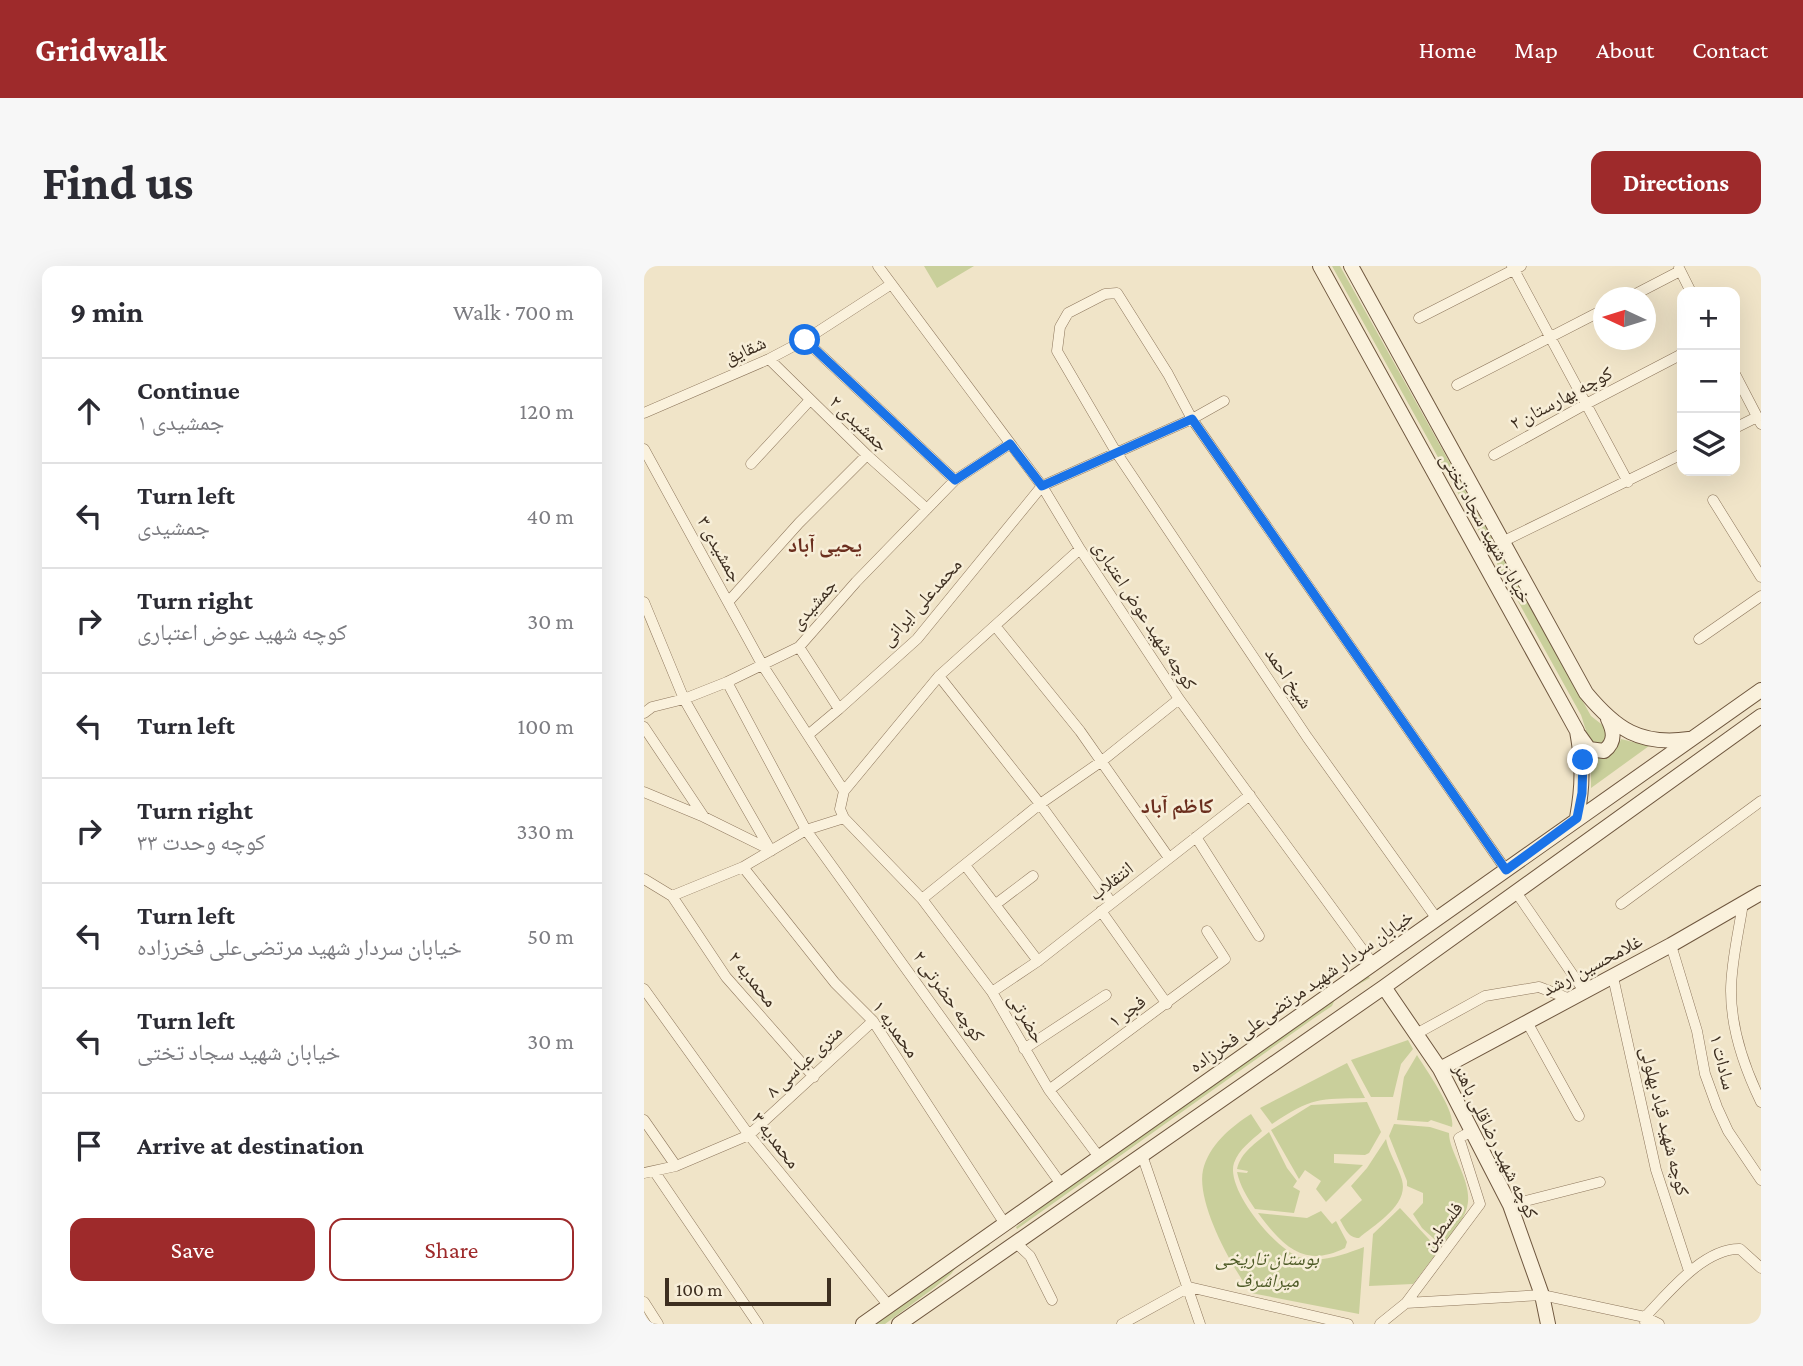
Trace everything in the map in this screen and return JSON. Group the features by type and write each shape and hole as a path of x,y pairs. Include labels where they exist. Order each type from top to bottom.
{"main road":[{"name":"خیابان شهید سجاد تختی","path":"1320,266 1577,731 1583,760 1577,818"},
{"name":"خیابان شهید سجاد تختی","path":"1351,266 1586,693 1608,719 1626,732 1671,742 1690,739"},
{"name":"خیابان سردار شهید مرتضی‌علی فخرزاده","path":"863,1324 1761,690"},
{"path":"899,1324 1384,987 1761,716"},
{"path":"1577,731 1589,749 1604,751 1612,741 1614,731 1608,719"},
{"name":"غلامحسین ارشد","path":"1440,1069 1613,977 1761,893"},
{"name":"کوچه شهید رضاقلی باهنر","path":"1384,987 1440,1069 1510,1205 1542,1295 1548,1324"},
{"path":"1005,1224 1016,1243"}],"street":[{"name":"کوچه شهید عوض اعتباری","path":"878,266 1042,486 1080,549 1179,699 1373,964"},
{"path":"1419,318 1515,267 1628,482"},
{"path":"1647,287 1679,269 1688,287"},
{"name":"شقایق","path":"644,413 769,359 805,340 890,285"},
{"name":"شیخ احمد","path":"1192,419 1137,323 1116,293 1105,295 1068,313 1060,327 1057,351 1116,452 1307,737 1437,919"},
{"path":"1457,385 1593,316"},
{"path":"805,340 955,480"},
{"name":"کوچه بهارستان ۲","path":"1494,455 1677,357"},
{"name":"جمشیدی ۲","path":"769,359 867,455 927,509"},
{"path":"1740,384 1759,420 1740,426"},
{"path":"751,464 810,400"},
{"path":"1042,486 1192,419 1224,401"},
{"path":"1192,419 1506,870"},
{"name":"جمشیدی","path":"644,713 652,707 684,699 727,682 799,647 856,582 955,480 1010,444"},
{"name":"جمشیدی ۳","path":"644,449 764,666 844,791"},
{"path":"729,601 799,523 867,455"},
{"path":"1504,541 1677,457"},
{"name":"محمدعلی ایرانی","path":"808,735 917,639 1042,486"},
{"path":"1713,500 1761,577"},
{"path":"644,879 672,896 743,867 806,830 844,818 839,809 844,791 939,676 1080,549"},
{"path":"1699,639 1761,596"},
{"path":"644,602 684,699 771,850"},
{"path":"996,626 1102,761 1169,858"},
{"path":"799,647 838,709"},
{"path":"939,676 1040,804 1111,902"},
{"name":"کوچه حضرتی ۲","path":"727,682 806,830 1061,1184"},
{"path":"922,899 1040,804 1102,761 1179,699"},
{"path":"644,727 704,817"},
{"path":"644,792 704,817 771,850"},
{"name":"انتقلاب","path":"992,992 1038,961 1250,795"},
{"path":"1621,904 1761,801"},
{"name":"حضرتی","path":"844,818 922,899 992,992 1049,1090 1099,1157"},
{"path":"1196,837 1259,936"},
{"path":"965,865 1038,961"},
{"name":"محمدیه ۱","path":"743,867 835,983 873,1021 1005,1224"},
{"path":"996,904 1033,876"},
{"path":"1516,892 1584,991"},
{"name":"محمدیه ۲","path":"672,896 726,977 814,1077"},
{"path":"1743,903 1731,990 1735,1036 1761,1101"},
{"path":"1101,911 1167,1004"},
{"name":"فجر ۱","path":"1049,1090 1225,959 1207,930"},
{"name":"سادات ۱","path":"1671,945 1697,1031 1705,1074 1717,1107 1728,1131 1761,1180"},
{"name":"کوچه شهید قباد بهلولی","path":"1613,977 1656,1170 1689,1271"},
{"path":"1416,1034 1485,996 1539,987 1570,999"},
{"name":"محمدیه ۳","path":"644,989 749,1135 889,1306"},
{"path":"1024,1049 1106,995"},
{"name":"۸ متری عباسی","path":"649,1172 676,1166 749,1135 873,1021"},
{"path":"1527,1022 1579,1116"},
{"path":"644,1120 676,1166"},
{"name":"فلسطین","path":"1406,1303 1480,1204 1459,1138 1472,1131"},
{"path":"1142,1155 1200,1324"},
{"path":"649,1172 758,1324"},
{"path":"1510,1205 1600,1182"},
{"path":"1016,1243 1030,1256 1052,1300"},
{"path":"1645,1320 1689,1271 1729,1249 1740,1249 1761,1268"},
{"path":"1122,1324 1189,1287 1348,1324"},
{"path":"1380,1324 1406,1303 1542,1295 1658,1324"},
{"path":"644,1302 658,1324"}],"green space":[{"path":"924,266 974,266 937,288"},
{"path":"1332,266 1340,266 1591,716 1605,727 1607,734 1602,743 1593,743 1589,737 1581,715"},
{"path":"1621,739 1649,746 1591,788 1591,758 1610,754"},
{"path":"1368,976 1370,978 1336,997 1332,1006 1017,1229 1016,1227 1092,1169 1352,985"},
{"path":"1408,1040 1413,1049 1401,1064 1393,1097 1371,1097 1351,1060"},
{"path":"1417,1055 1445,1101 1452,1127 1431,1120 1397,1120 1404,1077"},
{"path":"1347,1063 1365,1098 1316,1101 1272,1124 1260,1108"},
{"name":"بوستان تاریخی میراشرف","path":"1367,1102 1381,1132 1369,1153 1365,1155 1334,1154 1334,1163 1363,1165 1326,1202 1316,1189 1321,1181 1305,1170 1299,1179 1271,1130 1311,1105"},
{"name":"بوستان تاریخی میراشرف","path":"1251,1114 1262,1131 1242,1149 1234,1163 1233,1174 1245,1203 1267,1232 1302,1258 1326,1259 1364,1247 1359,1314 1251,1293 1234,1267 1210,1217 1202,1184 1203,1170 1216,1145"},
{"path":"1394,1124 1430,1127 1449,1133 1468,1200 1467,1209 1458,1226 1442,1246 1422,1228 1413,1214 1423,1203 1423,1193 1407,1186 1389,1136"},
{"name":"بوستان تاریخی میراشرف","path":"1269,1132 1287,1168 1297,1181 1293,1187 1300,1191 1294,1213 1255,1209 1238,1177 1237,1172 1248,1171 1237,1169 1242,1158"},
{"name":"بوستان تاریخی میراشرف","path":"1386,1139 1403,1189 1396,1206 1359,1238 1355,1238 1347,1232 1340,1220 1362,1200 1351,1186"},
{"name":"بوستان تاریخی میراشرف","path":"1400,1208 1439,1250 1413,1284 1369,1286 1373,1234"},
{"name":"بوستان تاریخی میراشرف","path":"1321,1211 1332,1224 1336,1221 1347,1242 1345,1248 1317,1256 1305,1255 1285,1244 1258,1213 1307,1218"},
{"path":"988,1243 990,1245 957,1266 934,1288 885,1324 875,1324"}],"district":[{"name":"یحیی آباد","path":"825,545"},
{"name":"کاظم آباد","path":"1177,806"}],"route":[{"path":"805,340 955,480 1010,444 1042,486 1192,419 1506,870 1577,818 1582,793 1583,760"}]}
